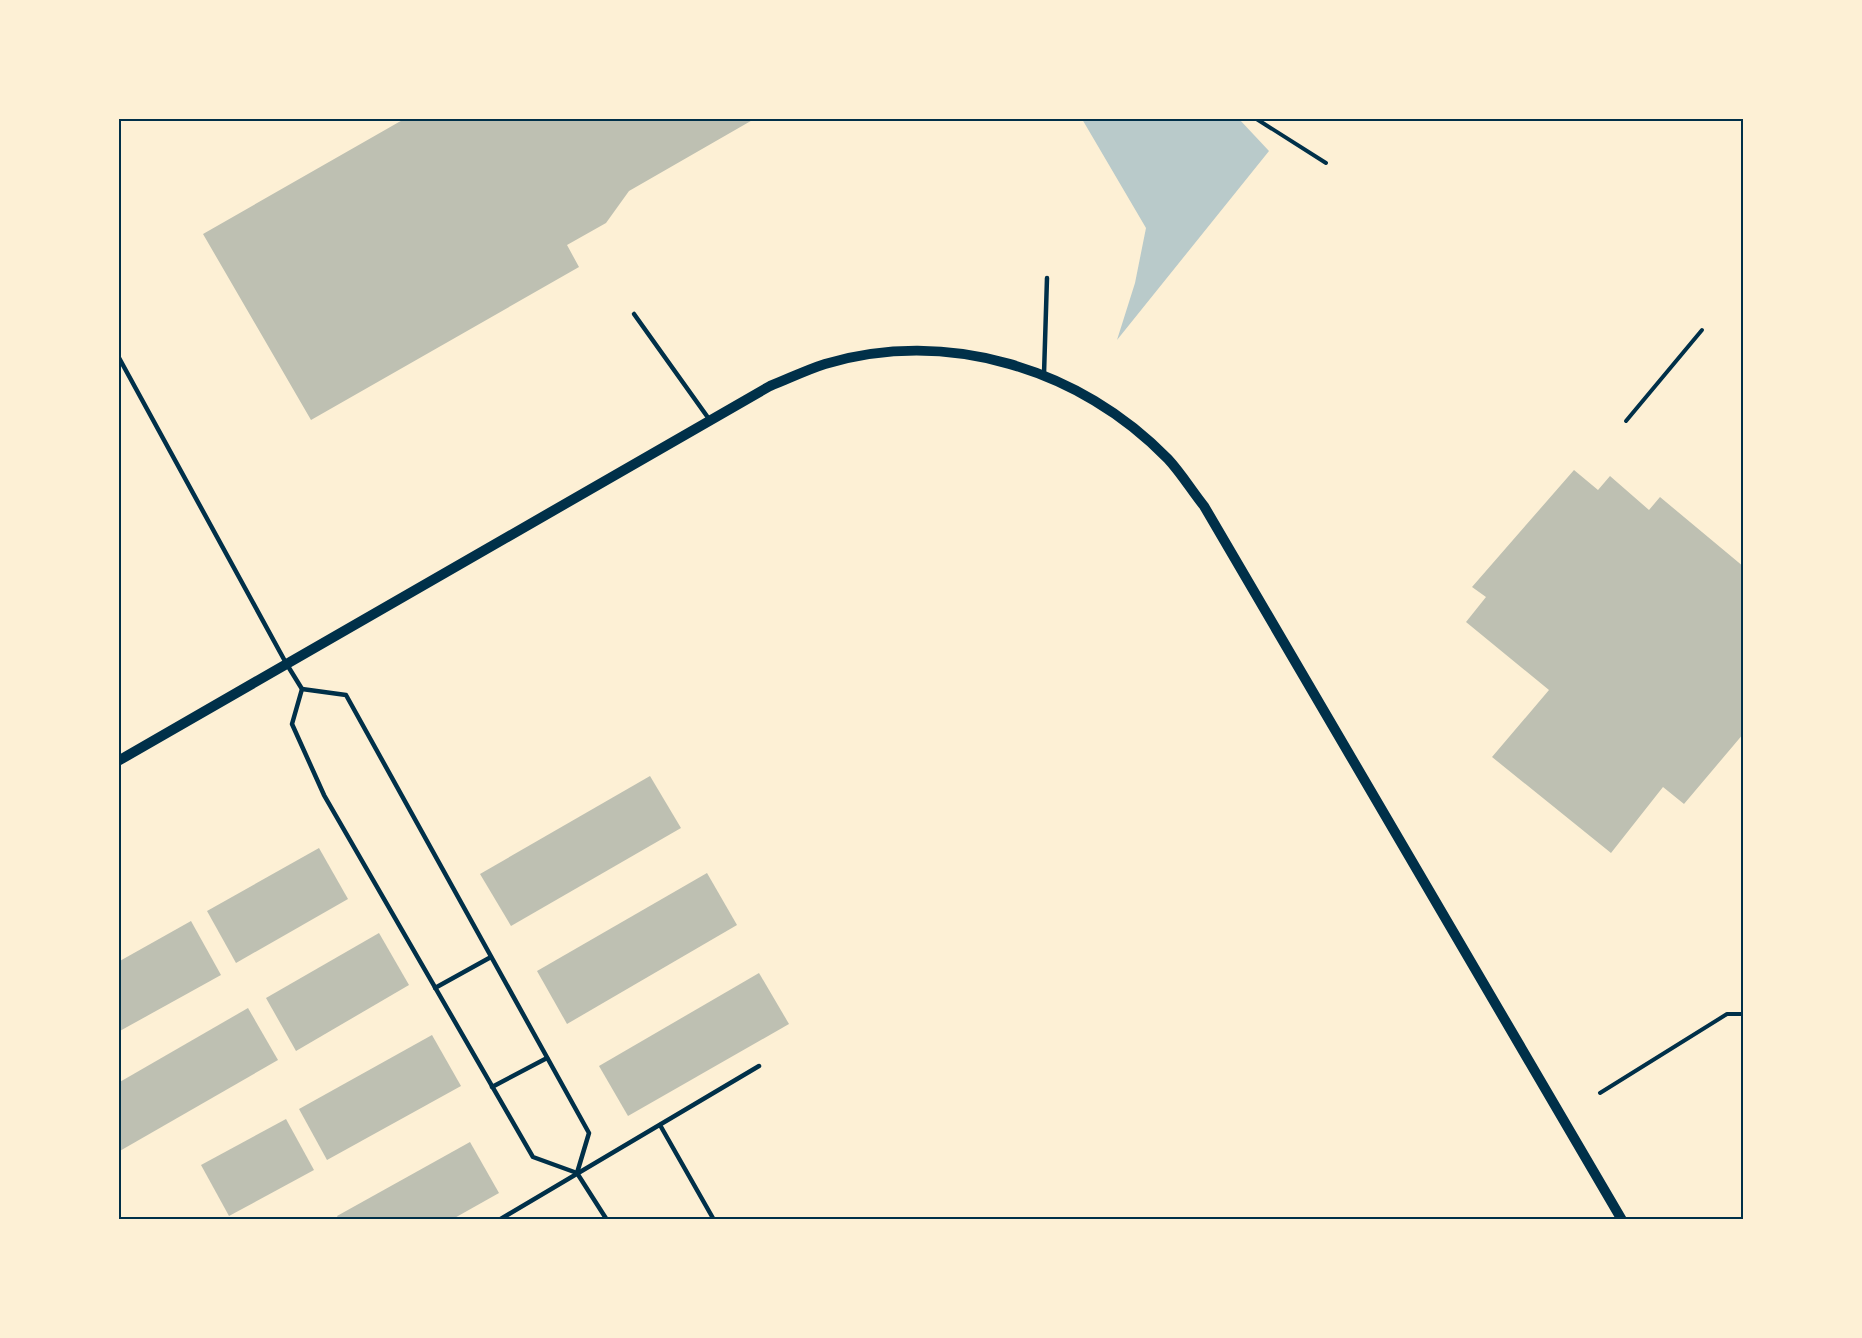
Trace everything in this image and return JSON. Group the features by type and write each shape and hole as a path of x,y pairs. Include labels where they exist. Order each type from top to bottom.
{"street":[{"path":"118,761 770,386 825,364 882,353 941,351 987,357 1044,374 1086,394 1125,420 1169,460 1204,506 1622,1220"}],"lane":[{"path":"1044,374 1047,278"},
{"path":"634,314 710,420"},
{"path":"118,356 286,663 303,689"},
{"path":"303,689 346,694 589,1133 577,1173"},
{"path":"303,689 292,724 324,795 533,1157 577,1173 607,1220"},
{"path":"435,988 491,957"},
{"path":"492,1087 548,1058"},
{"path":"498,1220 759,1066"},
{"path":"660,1125 714,1220"}],"path":[{"path":"1255,118 1326,163"},
{"path":"1626,421 1702,330"},
{"path":"1600,1093 1727,1014 1743,1014"}],"shaded area":[{"path":"1082,119 1239,119 1269,151 1117,340 1135,283 1146,228"}],"building":[{"path":"406,118 756,118 629,191 606,223 567,245 579,267 311,420 203,234"},
{"path":"1574,470 1598,490 1610,476 1649,510 1660,497 1744,567 1744,733 1684,804 1663,787 1611,853 1492,757 1549,690 1466,622 1486,597 1472,587"},
{"path":"650,776 681,828 511,926 480,874"},
{"path":"319,848 348,899 236,963 207,911"},
{"path":"707,873 737,925 567,1024 537,971"},
{"path":"191,921 221,975 118,1032 118,962"},
{"path":"379,933 409,985 296,1051 266,998"},
{"path":"759,973 789,1024 628,1116 599,1066"},
{"path":"248,1008 278,1060 118,1152 118,1083"},
{"path":"432,1035 461,1086 327,1160 299,1109"},
{"path":"286,1119 314,1170 229,1216 201,1165"},
{"path":"470,1142 499,1193 451,1220 339,1220 337,1216"}]}
